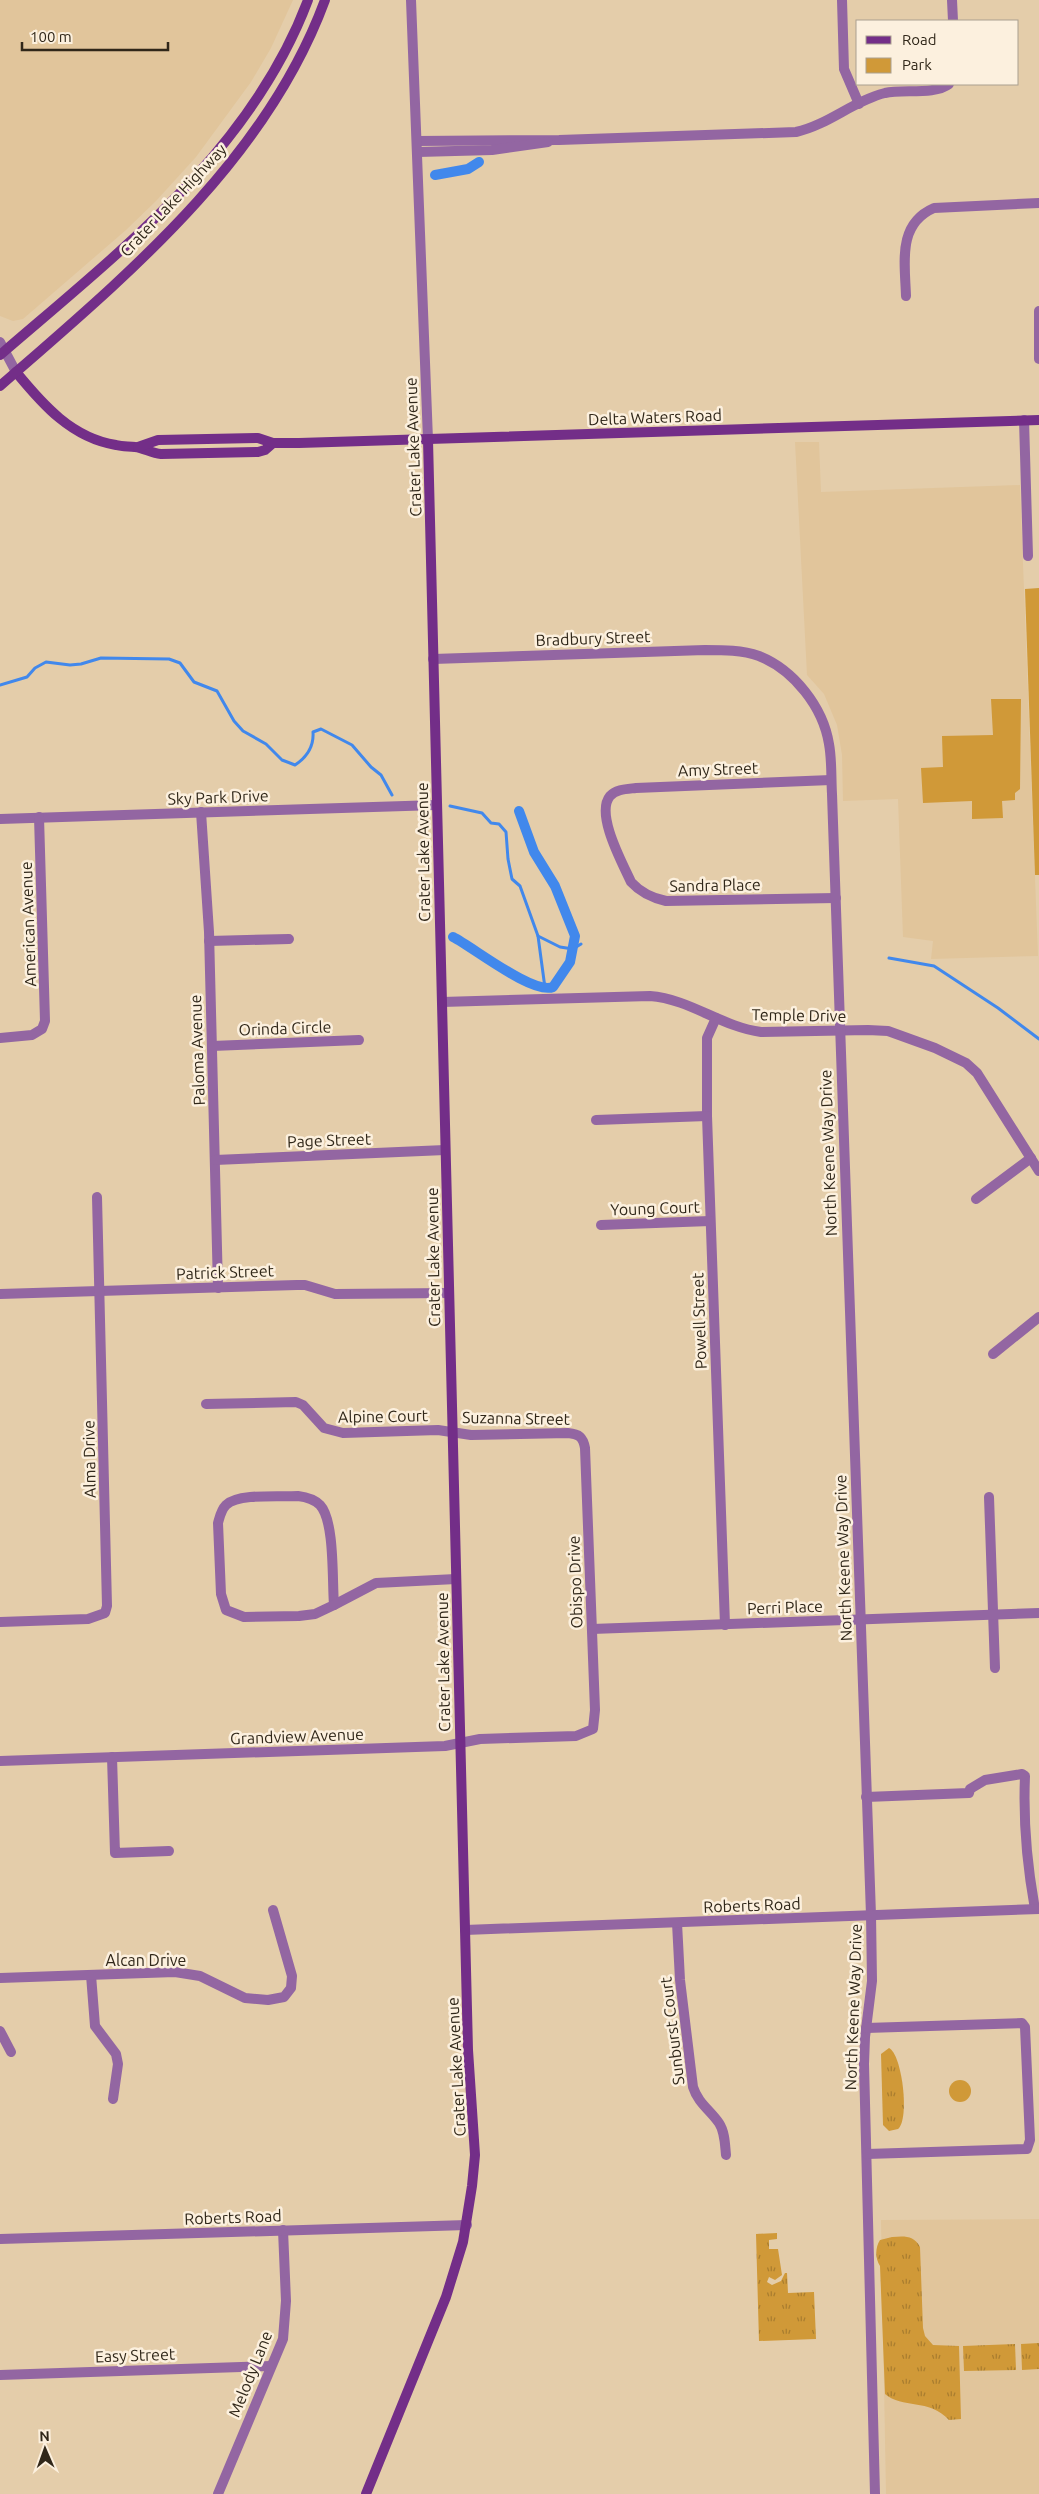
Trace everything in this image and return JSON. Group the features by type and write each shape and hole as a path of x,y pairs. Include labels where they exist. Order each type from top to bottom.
{"main road":[{"name":"Crater Lake Highway","path":"1,352 130,244 198,175 221,148 270,77 290,40 308,0"},
{"name":"Crater Lake Highway","path":"0,386 133,266 173,227 234,158 286,81 325,0"},
{"name":"Delta Waters Road","path":"16,372 42,403 60,420 80,433 116,446 138,447 149,453 161,454 250,452 265,450 273,443 428,440 1039,420"},
{"name":"Crater Lake Avenue","path":"366,2494 459,2261 467,2225 475,2142 469,2058 465,1930 428,440"},
{"path":"375,2494 378,2464"}],"street":[{"name":"Crater Lake Avenue","path":"411,0 428,440"},
{"path":"842,0 844,69 859,104"},
{"path":"952,0 953,20"},
{"path":"417,140 559,140 796,132 820,126 859,104 884,94 943,88 948,85"},
{"path":"418,152 492,150 559,140"},
{"path":"906,296 906,239 913,223 926,212 934,208 1039,203"},
{"path":"1039,311 1039,360"},
{"name":"Delta Waters Road","path":"1,352 16,372"},
{"path":"1024,420 1028,556"},
{"name":"Bradbury Street","path":"433,659 705,650 730,650 753,655"},
{"name":"North Keene Way Drive","path":"753,655 770,662 791,678 815,706 828,739 831,780 871,1915 872,1981 864,2064 875,2494"},
{"name":"Amy Street","path":"609,797 615,792 636,788 831,780"},
{"name":"Sandra Place","path":"609,797 605,812 607,824 631,882 655,899 666,901 836,898"},
{"name":"Sky Park Drive","path":"0,819 436,805"},
{"name":"Paloma Avenue","path":"201,812 209,941 218,1288"},
{"name":"American Avenue","path":"0,1038 32,1035 42,1030 45,1021 46,990 39,818"},
{"path":"209,941 289,939"},
{"name":"Temple Drive","path":"442,1002 650,996 684,1003 716,1018 748,1030 761,1032 888,1031 935,1048 966,1063 977,1073 989,1088 1039,1170"},
{"name":"Powell Street","path":"716,1018 707,1038 707,1116 725,1624"},
{"name":"Orinda Circle","path":"212,1046 359,1040"},
{"path":"596,1120 707,1116"},
{"name":"Page Street","path":"215,1160 446,1150"},
{"path":"976,1199 1031,1158"},
{"name":"Alma Drive","path":"0,1622 88,1619 105,1613 108,1598 97,1197"},
{"name":"Young Court","path":"600,1225 710,1221"},
{"name":"Patrick Street","path":"0,1294 297,1285 305,1285 335,1294 449,1293"},
{"path":"993,1354 1039,1317"},
{"name":"Alpine Court","path":"206,1404 296,1402 303,1405 324,1428 337,1433 438,1430 453,1432"},
{"name":"Suzanna Street","path":"453,1432 471,1435 568,1432 579,1435"},
{"name":"Obispo Drive","path":"579,1435 584,1441 585,1448 595,1710 592,1729"},
{"path":"334,1604 328,1525 319,1504 312,1499 298,1496 241,1498 225,1506 218,1523 221,1594 226,1610 244,1617 315,1614 376,1583 456,1579"},
{"path":"989,1497 995,1668"},
{"name":"Perri Place","path":"592,1629 1039,1613"},
{"name":"Grandview Avenue","path":"0,1761 445,1746 480,1740 576,1736 592,1729"},
{"path":"112,1757 115,1853 169,1851"},
{"path":"866,1797 969,1793 970,1789 985,1780 1022,1774 1025,1776 1023,1812 1026,1856 1037,1909"},
{"name":"Roberts Road","path":"465,1930 1037,1909"},
{"name":"Alcan Drive","path":"0,1978 175,1972 200,1976 245,1998 268,2000 284,1997 291,1988 292,1976 273,1910"},
{"name":"Sunburst Court","path":"677,1923 680,1980 693,2087 696,2097 720,2124 726,2155"},
{"path":"92,1974 95,2026 116,2054 118,2064 113,2099"},
{"path":"866,2028 1022,2023 1025,2027 1030,2140 1027,2149 867,2154"},
{"path":"0,2031 11,2052"},
{"name":"Roberts Road","path":"0,2239 467,2225"},
{"name":"Melody Lane","path":"218,2494 283,2339 286,2320 283,2230"},
{"name":"Easy Street","path":"0,2375 271,2366"}],"shaded area":[{"path":"0,0 293,0 271,48 251,82 196,157 156,201 126,230 23,319 13,321 0,316"},
{"path":"795,442 819,442 821,492 1020,485 1038,956 931,959 933,941 903,937 898,799 843,801 842,755 837,725 824,694 807,675"},
{"path":"1039,2219 1039,2494 886,2494 881,2220"}],"green space":[{"path":"1039,588 1039,875 1035,875 1025,589"},
{"path":"991,699 1021,699 1020,789 1015,793 1015,800 1002,801 1003,818 972,819 972,801 923,803 921,768 943,767 942,736 993,735"},
{"path":"889,2048 894,2053 898,2062 904,2101 902,2123 898,2129 889,2131 883,2125 881,2054"},
{"path":"960,2080 968,2083 971,2091 968,2099 960,2102 952,2099 949,2091 952,2083"},
{"path":"777,2233 777,2239 769,2240 769,2249 778,2249 782,2275 775,2280 769,2277 767,2282 772,2285 781,2281 785,2273 787,2273 788,2293 814,2292 816,2339 759,2341 756,2234"},
{"path":"892,2237 912,2238 920,2247 923,2328 925,2336 933,2345 959,2346 961,2419 949,2420 933,2409 892,2399 885,2394 880,2266 876,2253 880,2240"},
{"path":"1039,2343 1039,2369 1022,2370 1021,2344"},
{"path":"1015,2344 1016,2370 964,2371 963,2346"}],"waterway":[{"path":"435,175 468,169 479,162"},
{"path":"0,685 27,677 35,668 46,662 70,665 101,658 169,659 180,663 194,682 217,691 234,721 243,731 266,744 282,760 295,765 299,762 311,746 313,732 321,729 352,745 371,767 381,775 392,795"},
{"path":"450,806 482,813 491,823 499,824 506,832 512,879 520,886 538,936 560,947 573,949 581,944"},
{"path":"453,937 503,969 544,988 553,987 570,962 575,936 555,886 534,852 519,811"},
{"path":"538,936 545,988"},
{"path":"889,958 934,966 998,1008 1039,1039"}]}
